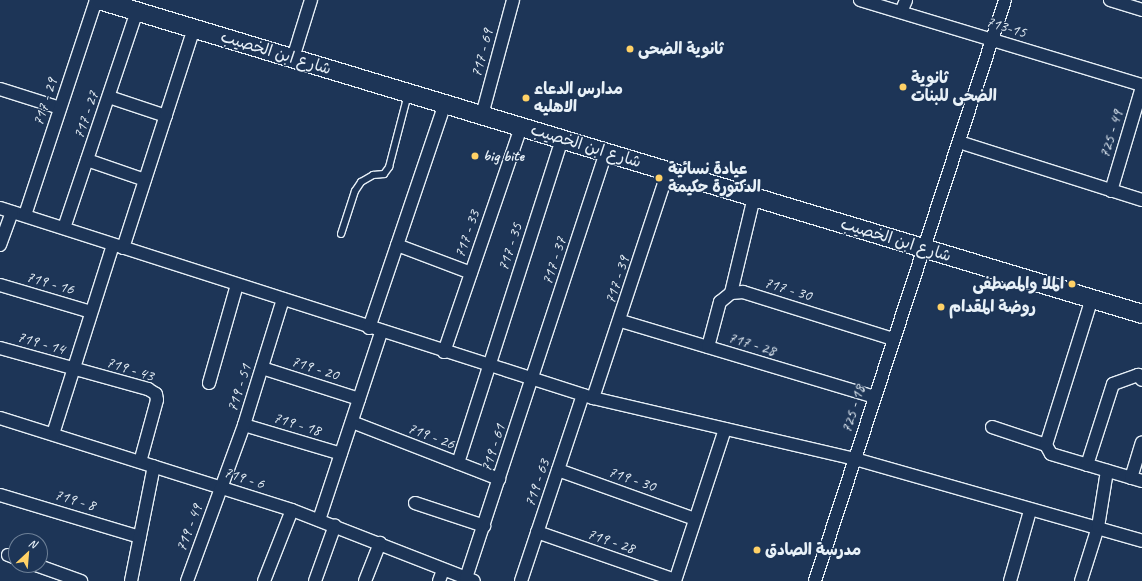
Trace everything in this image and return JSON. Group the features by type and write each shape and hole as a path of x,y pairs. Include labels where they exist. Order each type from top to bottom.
{"street":[{"path":"293,58 311,0"},
{"name":"717 - 69","path":"482,115 513,0"},
{"name":"713-15","path":"860,0 1142,86"},
{"path":"901,12 906,0"},
{"name":"725 - 18","path":"815,581 1005,0"},
{"path":"1110,0 1142,10"},
{"name":"شارع ابن الخصيب","path":"103,1 1142,314"},
{"name":"717 - 29","path":"25,215 60,108 103,1"},
{"name":"717 - 27","path":"64,228 137,11"},
{"path":"53,434 72,368 91,312 145,180 194,28"},
{"name":"725 - 49","path":"1111,191 1142,86"},
{"path":"0,89 60,108"},
{"path":"109,97 166,116"},
{"path":"319,520 359,399 397,245 445,104"},
{"name":"717 - 33","path":"444,352 521,127"},
{"name":"717 - 35","path":"458,463 562,139"},
{"path":"959,142 1142,200"},
{"name":"717 - 37","path":"533,379 606,152"},
{"path":"87,160 145,180"},
{"name":"717 - 39","path":"588,397 620,321 668,171"},
{"path":"708,347 720,302 730,293 754,197"},
{"path":"0,245 6,210 375,330 588,397 854,459 1030,511 1098,527 1142,541"},
{"path":"397,245 471,273"},
{"name":"719 - 16","path":"0,285 91,312"},
{"path":"209,383 237,285"},
{"name":"717 - 30","path":"730,293 743,292 893,339"},
{"path":"1046,445 1092,298"},
{"name":"719 - 51","path":"222,487 244,425 283,299"},
{"name":"717 - 28","path":"620,321 874,397"},
{"name":"719 - 14","path":"0,348 72,368"},
{"name":"719 - 43","path":"72,368 148,389 156,394 158,400 140,462"},
{"name":"719 - 20","path":"262,368 359,399"},
{"path":"1087,465 1113,384 1141,373"},
{"name":"719 - 61","path":"470,580 484,526 533,379"},
{"name":"719 - 63","path":"520,581 558,470 588,397"},
{"name":"719 - 6","path":"0,418 292,510 380,543 441,575 470,580"},
{"name":"719 - 26","path":"352,422 499,479"},
{"name":"719 - 18","path":"244,425 341,454"},
{"path":"992,427 1046,445 1052,454 1136,480 1142,443"},
{"path":"675,580 726,429"},
{"path":"131,581 154,466"},
{"name":"719 - 30","path":"558,470 695,519"},
{"path":"1081,581 1098,527 1107,471"},
{"name":"719 - 49","path":"187,581 222,487"},
{"name":"719 - 8","path":"0,495 140,537"},
{"path":"415,503 484,526"},
{"path":"264,581 292,510"},
{"path":"1010,581 1030,511"},
{"path":"315,581 335,525"},
{"name":"719 - 28","path":"537,532 675,580"},
{"path":"365,581 380,543"},
{"path":"48,569 81,581"}],"lane":[{"path":"341,234 355,191 361,182 373,175 384,174 389,167 408,93"}],"place":[{"name":"ثانوية الضحى","path":"630,49"},
{"name":"ثانوية الضحى للبنات","path":"903,87"},
{"name":"مدارس الدعاء الاهليه","path":"526,98"},
{"name":"big bite","path":"475,156"},
{"name":"عيادة نسائية الدكتورة حكيمة","path":"659,178"},
{"name":"الملا والمصطفى","path":"1072,284"},
{"name":"روضة المقدام","path":"941,307"},
{"name":"مدرسة الصادق","path":"757,550"}]}
